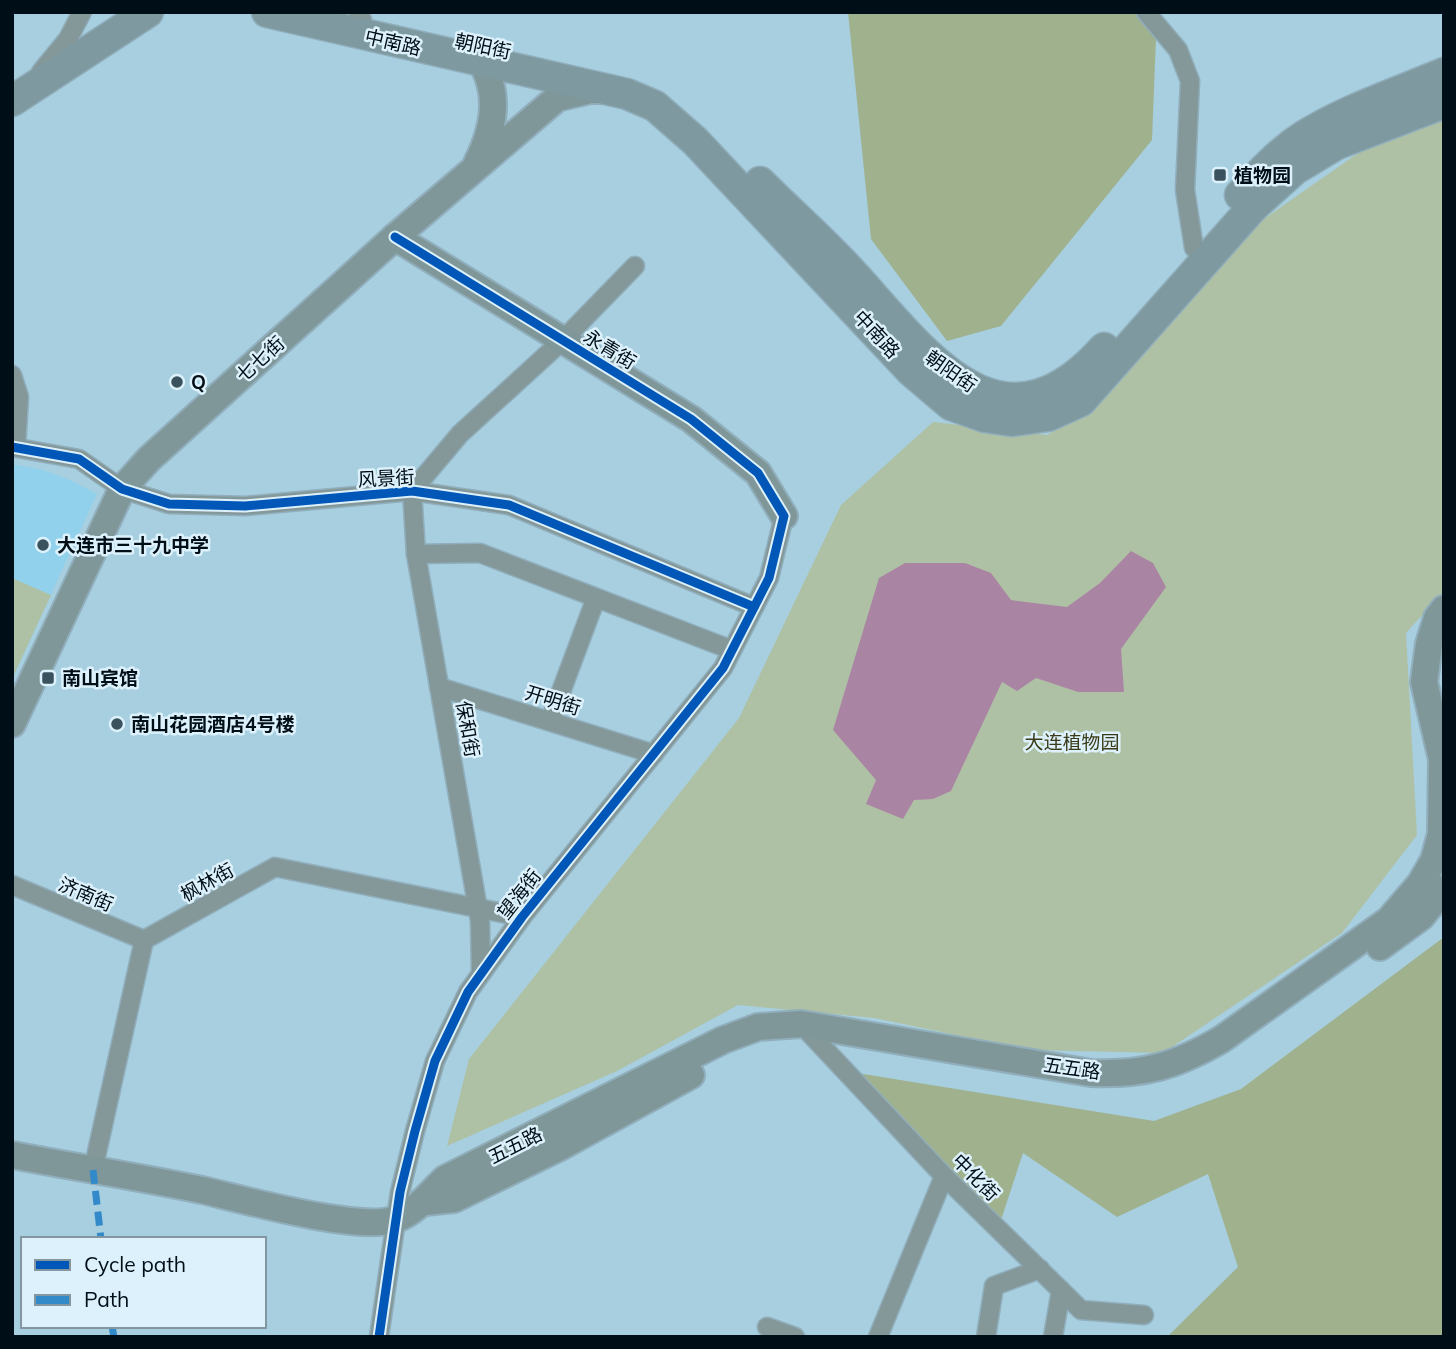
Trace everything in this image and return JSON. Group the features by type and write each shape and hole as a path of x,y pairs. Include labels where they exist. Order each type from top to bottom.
{"main road":[{"path":"17,99 148,12"},
{"name":"中南路","path":"267,12 476,53 627,94 655,106 678,126 911,371 951,405 985,417 1012,421 1048,416 1081,401 1253,207 1294,170 1337,144 1444,103"},
{"name":"朝阳街","path":"327,12 360,16 476,53 638,81 678,103 856,277 937,365 980,392 1003,397 1027,397 1054,390 1093,361 1276,158 1303,137 1338,118 1444,73"},
{"path":"475,168 485,147 494,110 492,88 476,53"},
{"name":"七七街","path":"12,724 122,489 149,459 395,237 557,98 590,90 608,90"},
{"name":"永青街","path":"395,237 691,419 758,473 784,516"},
{"name":"五五路","path":"12,1155 367,1223 395,1220 425,1202 454,1199 560,1147 745,1046 767,1041 787,1040 1097,1089 1150,1086 1196,1072 1213,1064 1432,912 1434,860 1441,834 1442,759 1424,682 1429,644 1437,618 1444,609"},
{"path":"1444,644 1440,665 1444,695"},
{"path":"1432,887 1444,867"},
{"name":"五五路","path":"425,1202 433,1190 445,1180 723,1040 758,1027 802,1024 1091,1073 1125,1074 1164,1067 1194,1056 1222,1040 1432,887"}],"street":[{"path":"17,99 68,39 82,12"},
{"path":"1146,12 1178,50 1190,81 1185,190 1194,248"},
{"path":"412,491 460,434 563,340 635,266"},
{"path":"12,376 19,397 14,447"},
{"name":"风景街","path":"14,447 79,459 122,489 169,504 245,506 412,491 509,505 754,607"},
{"name":"保和街","path":"412,491 416,554 478,908 481,973"},
{"name":"望海街","path":"379,1337 395,1220 415,1130 435,1061 468,992 522,917 723,668 769,578 784,516"},
{"path":"416,554 480,553 732,650"},
{"path":"550,721 596,598"},
{"name":"开明街","path":"439,687 654,754"},
{"name":"枫林街","path":"144,940 275,867 522,917"},
{"name":"济南街","path":"12,886 144,940"},
{"path":"93,1170 144,940"},
{"name":"中化街","path":"802,1024 944,1176 1081,1310 1144,1315"},
{"path":"878,1337 944,1176"},
{"path":"986,1337 994,1286 1040,1269"},
{"path":"1053,1337 1061,1290"},
{"path":"767,1327 795,1337"}],"shaded area":[{"name":"大连市三十九中学","path":"12,466 43,470 97,494 12,679"},
{"path":"1131,551 1153,563 1166,587 1121,649 1124,692 1078,692 1036,678 1017,691 1002,682 951,791 933,799 914,800 903,819 866,804 876,780 833,730 879,578 905,563 965,563 991,573 1011,600 1067,607 1100,583"}],"green space":[{"path":"848,12 1157,12 1152,140 1001,326 947,341 871,239"},
{"name":"大连植物园","path":"1444,118 1444,591 1406,633 1417,835 1342,933 1163,1053 1028,1050 874,1018 738,1005 617,1071 447,1146 469,1059 739,718 841,505 933,422 1047,435 1098,405 1251,228 1361,151"},
{"path":"12,578 51,595 12,679"},
{"path":"1444,937 1444,1337 1167,1337 1238,1267 1208,1174 1117,1217 1023,1153 1001,1220 857,1073 1154,1121 1241,1089"}],"marked path":[{"path":"93,1170 101,1237"},
{"path":"112,1328 114,1337"}],"cycle path":[{"path":"379,1337 400,1192 415,1131 435,1061 468,992 522,917 723,668 769,578 784,516 758,473 691,419 395,237"},
{"path":"12,447 79,459 122,489 169,504 245,506 412,491 509,505 754,607"}],"place":[{"name":"植物园","path":"1220,175"},
{"name":"Q","path":"177,382"},
{"name":"大连市三十九中学","path":"43,545"},
{"name":"南山宾馆","path":"48,678"},
{"name":"南山花园酒店4号楼","path":"117,724"}]}
